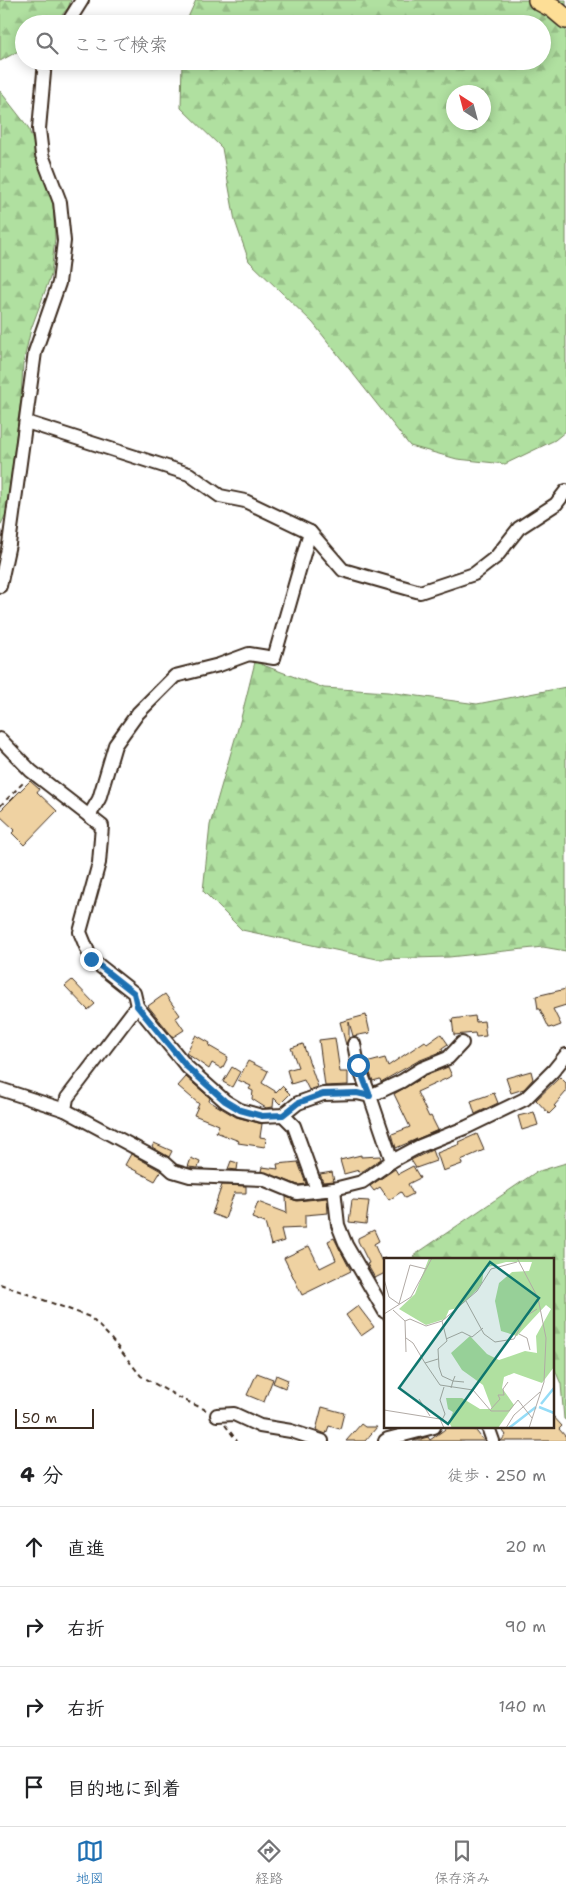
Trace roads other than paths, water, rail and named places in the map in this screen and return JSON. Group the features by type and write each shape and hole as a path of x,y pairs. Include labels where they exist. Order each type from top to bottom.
{"main road":[{"path":"538,0 553,8 566,19"}],"street":[{"path":"73,15 82,0"},
{"path":"0,586 9,544 35,352 59,283 64,241 60,202 42,155 39,129 44,70"},
{"path":"26,422 189,474 220,496 245,501 310,532 343,570 420,592 474,574 496,557 519,528 556,504 566,491"},
{"path":"89,816 99,799 116,745 138,713 175,676 219,665 249,654 274,658 310,532"},
{"path":"0,739 33,773 102,826 99,863 80,932 91,959 134,993 137,1006 187,1067 225,1101 240,1110 262,1116 283,1115 298,1103 323,1094 357,1093 370,1096 402,1081 421,1069 448,1058 462,1043"},
{"path":"65,1110 67,1098 137,1006"},
{"path":"354,1044 358,1065 392,1161"},
{"path":"0,1089 65,1110 164,1163 173,1171 190,1176 263,1180 297,1193 334,1189 362,1182 392,1161 420,1146 467,1127 525,1099 566,1055"},
{"path":"283,1115 294,1126 317,1190"},
{"path":"334,1189 338,1225 346,1245 384,1310"},
{"path":"217,1415 234,1414 260,1426 291,1431 322,1441"},
{"path":"385,1441 430,1428"},
{"path":"488,1428 493,1441"}]}
